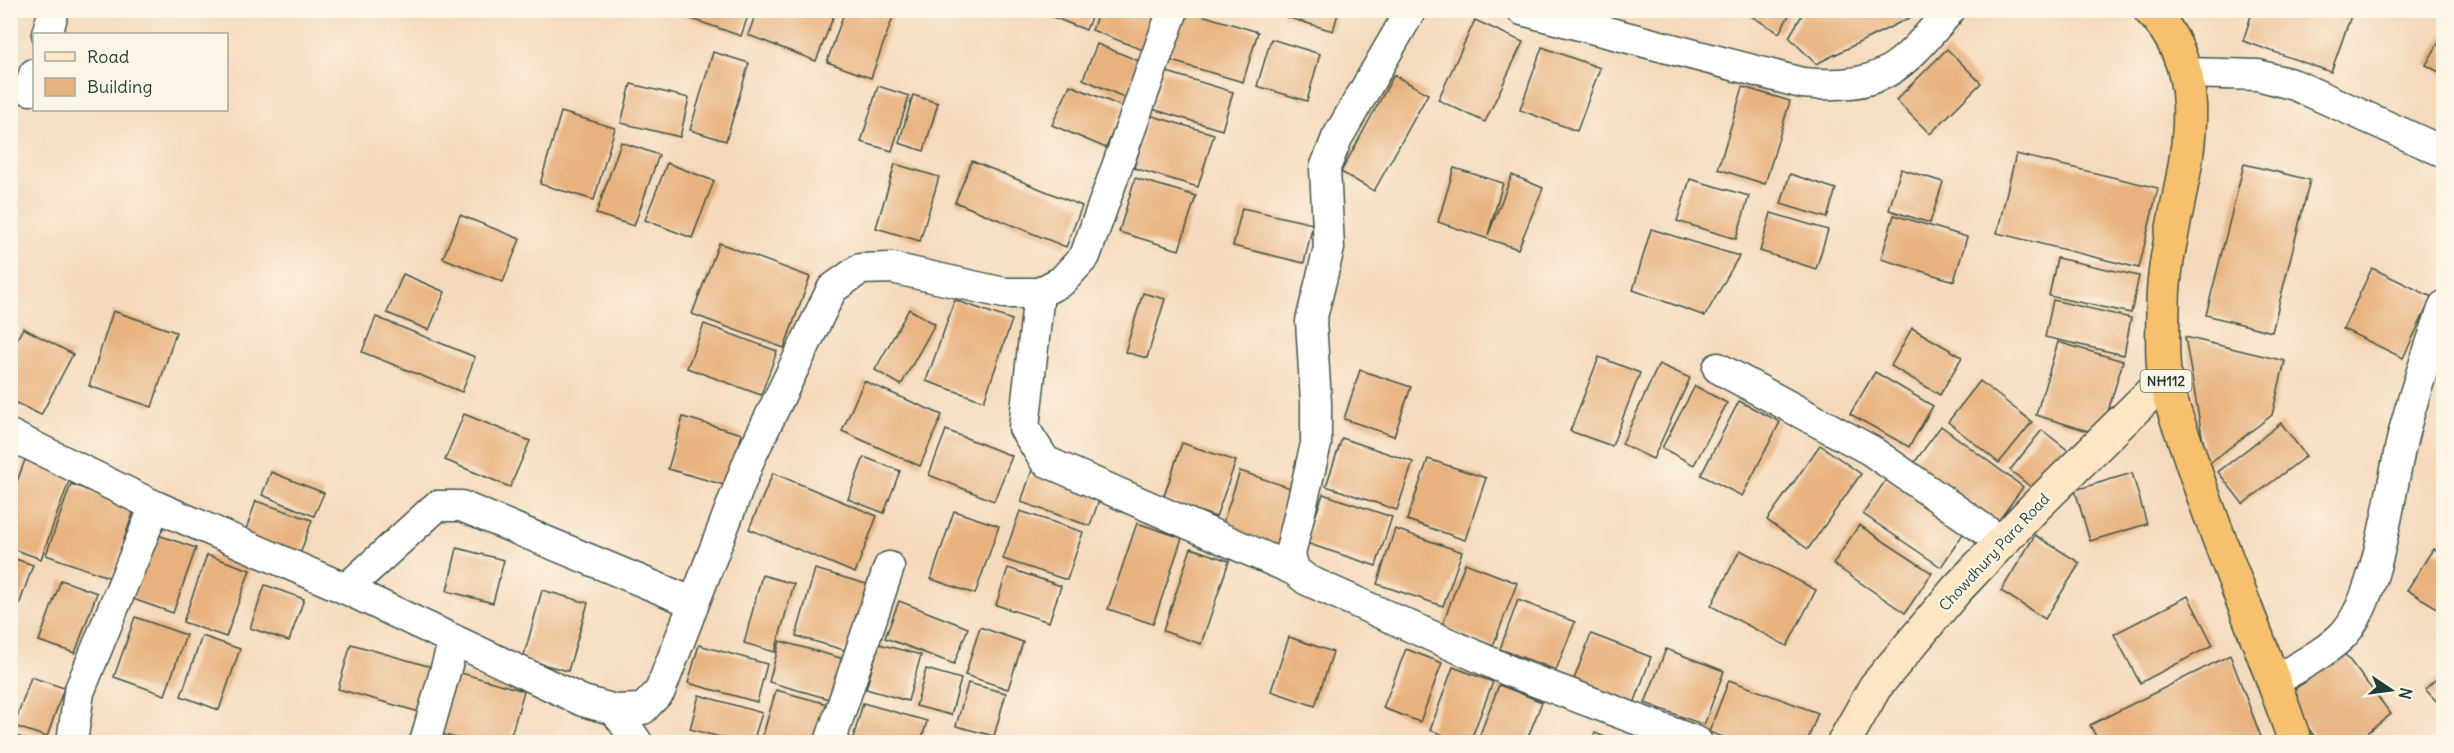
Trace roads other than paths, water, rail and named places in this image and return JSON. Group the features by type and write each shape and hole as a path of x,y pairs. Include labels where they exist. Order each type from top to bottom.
{"highway":[{"name":"NH112","path":"2150,10 2161,22 2187,73 2191,126 2163,304 2165,379 2197,478 2238,592 2275,681 2295,742"}],"street":[{"path":"47,33 54,10"},
{"path":"10,435 155,506 346,589 583,701 615,710 643,709 660,692 750,458 832,289 860,268 892,268 1004,293 1039,293 1062,281 1085,256 1173,10"},
{"path":"1294,570 1290,554 1316,444 1311,321 1329,248 1324,168 1337,138 1411,10"},
{"path":"1522,10 1802,82 1836,86 1883,76 1913,53 1950,10"},
{"path":"2187,73 2258,75 2295,85 2444,152"},
{"path":"1039,293 1024,428 1045,461 1294,570 1307,580 1514,673 1697,742"},
{"path":"2275,681 2343,635 2361,607 2382,537 2404,433 2444,306"},
{"path":"1718,368 1870,450 2002,542"},
{"name":"Chowdhury Para Road","path":"1844,742 1875,687 1957,589 2165,379"},
{"path":"72,742 80,692 155,506"},
{"path":"346,589 437,506 461,506 694,603"},
{"path":"830,742 889,567"},
{"path":"425,742 454,640"},
{"path":"615,710 637,742"}]}
